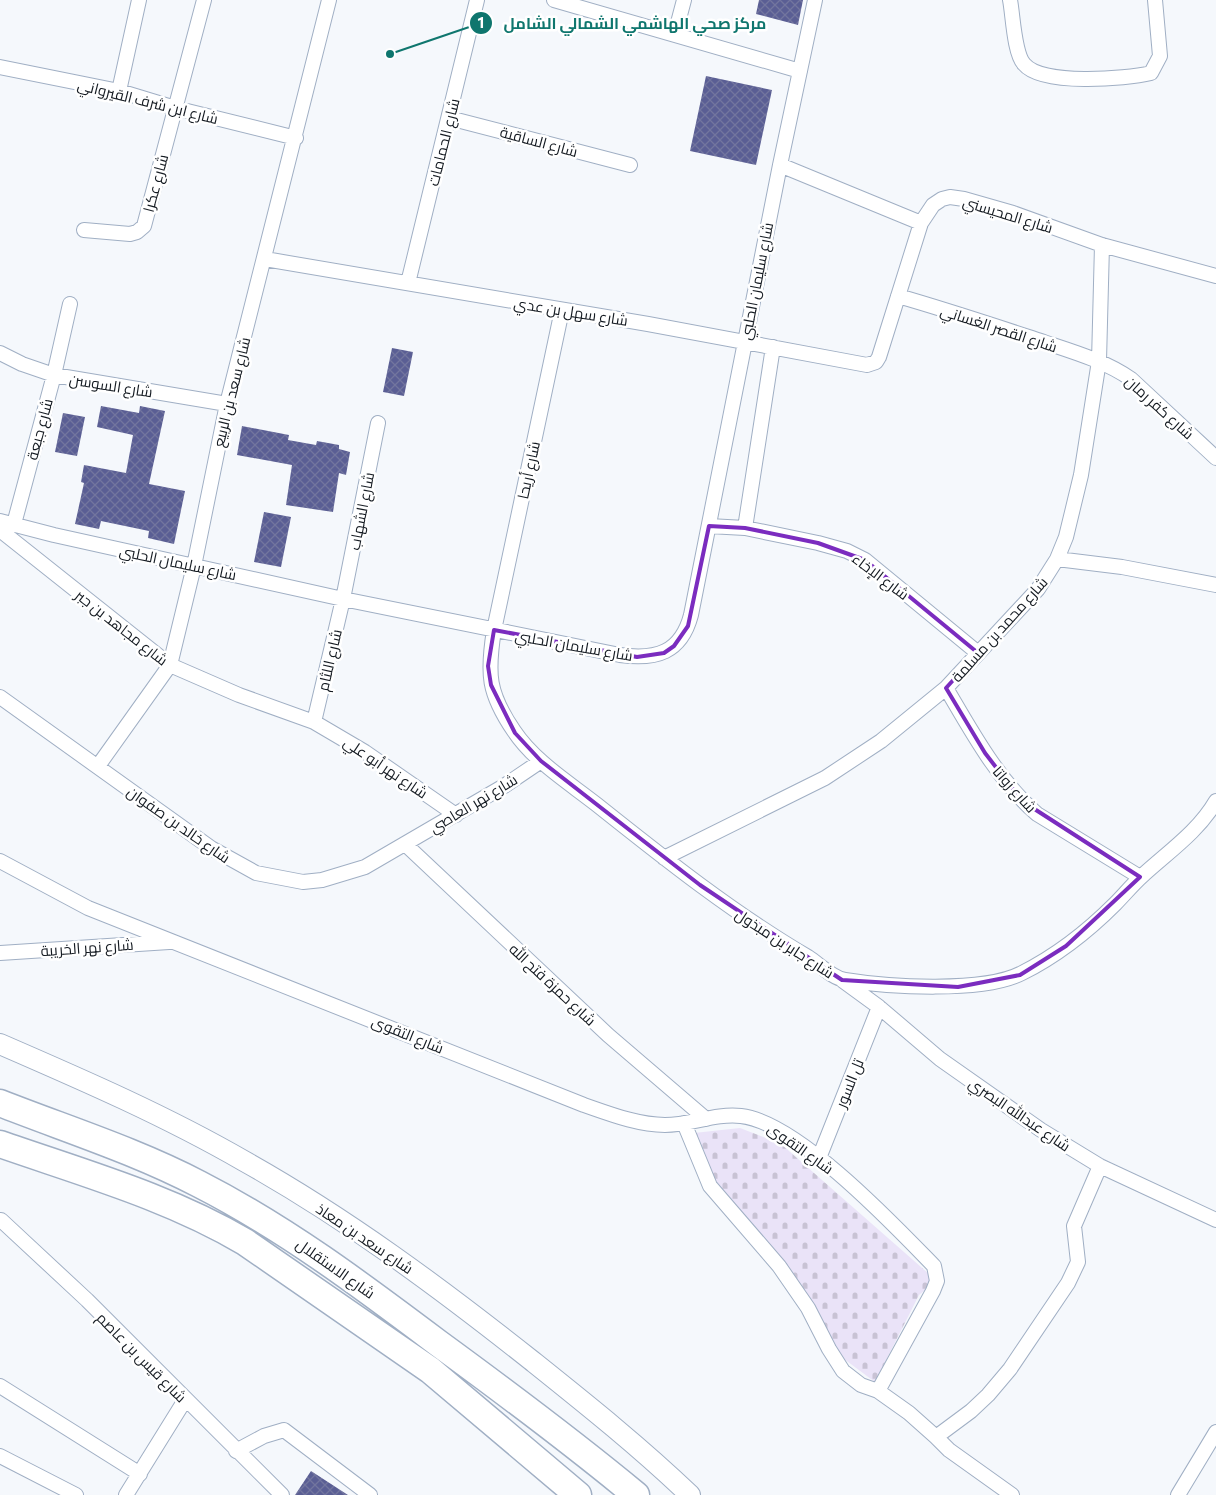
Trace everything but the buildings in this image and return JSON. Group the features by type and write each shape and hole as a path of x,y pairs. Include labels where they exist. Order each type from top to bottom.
{"highway":[{"name":"شارع الاستقلال","path":"0,1103 110,1145 198,1183 267,1222 354,1280 574,1444 636,1495"},
{"name":"شارع الاستقلال","path":"0,1144 173,1206 215,1224 245,1242 430,1370 578,1495"}],"street":[{"path":"119,91 139,0"},
{"name":"شارع عكرا","path":"84,230 130,234 137,232 144,226 204,0"},
{"name":"شارع سعد بن الربيع","path":"98,766 170,665 194,566 227,404 296,138 329,0"},
{"name":"شارع الحمامات","path":"408,283 477,0"},
{"path":"554,0 800,71"},
{"path":"675,34 684,0"},
{"name":"شارع سليمان الحلبي","path":"0,521 194,566 494,630 620,655 637,657 664,653 674,646 688,626 780,165 816,0"},
{"path":"1010,0 1018,50 1022,63 1030,70 1057,77 1111,80 1151,73 1157,64 1160,56 1155,0"},
{"name":"شارع ابن شرف القيرواني","path":"0,69 119,91 175,108 296,138"},
{"name":"شارع الساقية","path":"449,118 630,165"},
{"path":"780,165 921,223"},
{"name":"شارع المحيسني","path":"876,362 921,223 933,206 942,199 950,197 1013,213 1102,245 1216,276"},
{"name":"شارع محمد بن مسلمة","path":"664,858 825,778 881,741 946,688 1038,589 1057,559 1066,537 1081,475 1099,361 1102,245"},
{"name":"شارع سهل بن عدي","path":"265,259 867,364 876,362"},
{"name":"شارع القصر الغساني","path":"898,296 966,316 1099,361"},
{"name":"شارع جبعة","path":"14,524 54,375 70,304"},
{"name":"شارع أريحا","path":"494,630 562,310"},
{"path":"745,528 773,347"},
{"name":"شارع السوسن","path":"0,352 22,364 54,375 227,404"},
{"name":"شارع كفر رمان","path":"1099,361 1131,379 1216,458"},
{"name":"شارع الشهاب","path":"343,598 378,423"},
{"name":"شارع الإخاء","path":"709,526 745,528 847,551 865,560 978,653"},
{"name":"شارع مجاهد بن جبر","path":"0,530 170,665 239,695 314,722"},
{"path":"1057,559 1122,567 1216,585"},
{"name":"شارع اللثام","path":"314,722 343,598"},
{"name":"شارع جابر بن مبذول","path":"494,630 488,666 491,685 501,710 515,733 541,760 664,858 760,927 842,980 958,987 1020,975 1066,946 1114,906 1140,877 1198,825 1216,800"},
{"name":"شارع زواتا","path":"946,688 985,753 1022,801 1036,814 1140,877"},
{"name":"شارع خالد بن صفوان","path":"0,697 211,848 256,873 302,882 322,880 365,867 405,844"},
{"name":"شارع نهر أبو علي","path":"314,722 365,752 456,815"},
{"name":"شارع نهر العاصي","path":"405,844 456,815 541,760"},
{"name":"شارع حمزة فتح الله","path":"405,844 608,1035 706,1119"},
{"name":"شارع التقوى","path":"0,861 19,873 88,908 584,1105 646,1123 665,1125 684,1123 729,1114 763,1122 779,1130 819,1158 894,1226 934,1266 937,1282 933,1291 878,1390"},
{"name":"شارع نهر الخريبة","path":"0,953 174,941"},
{"name":"شارع عبدالله البصري","path":"842,980 879,1007 940,1059 993,1098 1100,1166 1216,1220"},
{"name":"تل السور","path":"819,1158 879,1007"},
{"name":"شارع سعد بن معاذ","path":"0,1044 140,1106 244,1160 387,1251 456,1300 602,1416 650,1457 690,1495"},
{"path":"684,1123 710,1186 779,1266 808,1308 829,1350 843,1371 861,1385 878,1390 909,1412 950,1450 1012,1495"},
{"path":"936,1437 988,1396 1010,1368 1075,1271 1078,1255 1074,1226 1100,1166"},
{"name":"شارع قيس بن عاصم","path":"1,1220 87,1300 282,1495"},
{"path":"0,1386 140,1474"},
{"path":"126,1495 185,1400"},
{"path":"236,1451 264,1436 284,1430 370,1495"},
{"path":"1178,1495 1216,1432"},
{"path":"0,1456 76,1495"}],"highlighted area":[{"path":"709,526 745,528 818,543 865,560 978,653 946,688 985,753 1022,801 1140,877 1066,946 1020,975 958,987 842,980 700,885 541,761 515,733 491,685 488,666 494,630 637,657 664,653 674,646 688,626"}],"green space":[{"path":"740,1128 781,1144 929,1274 930,1286 919,1295 875,1382 836,1353 771,1261 715,1201 694,1133"}],"place":[{"name":"مركز صحي الهاشمي الشمالي الشامل","path":"390,54"}]}
